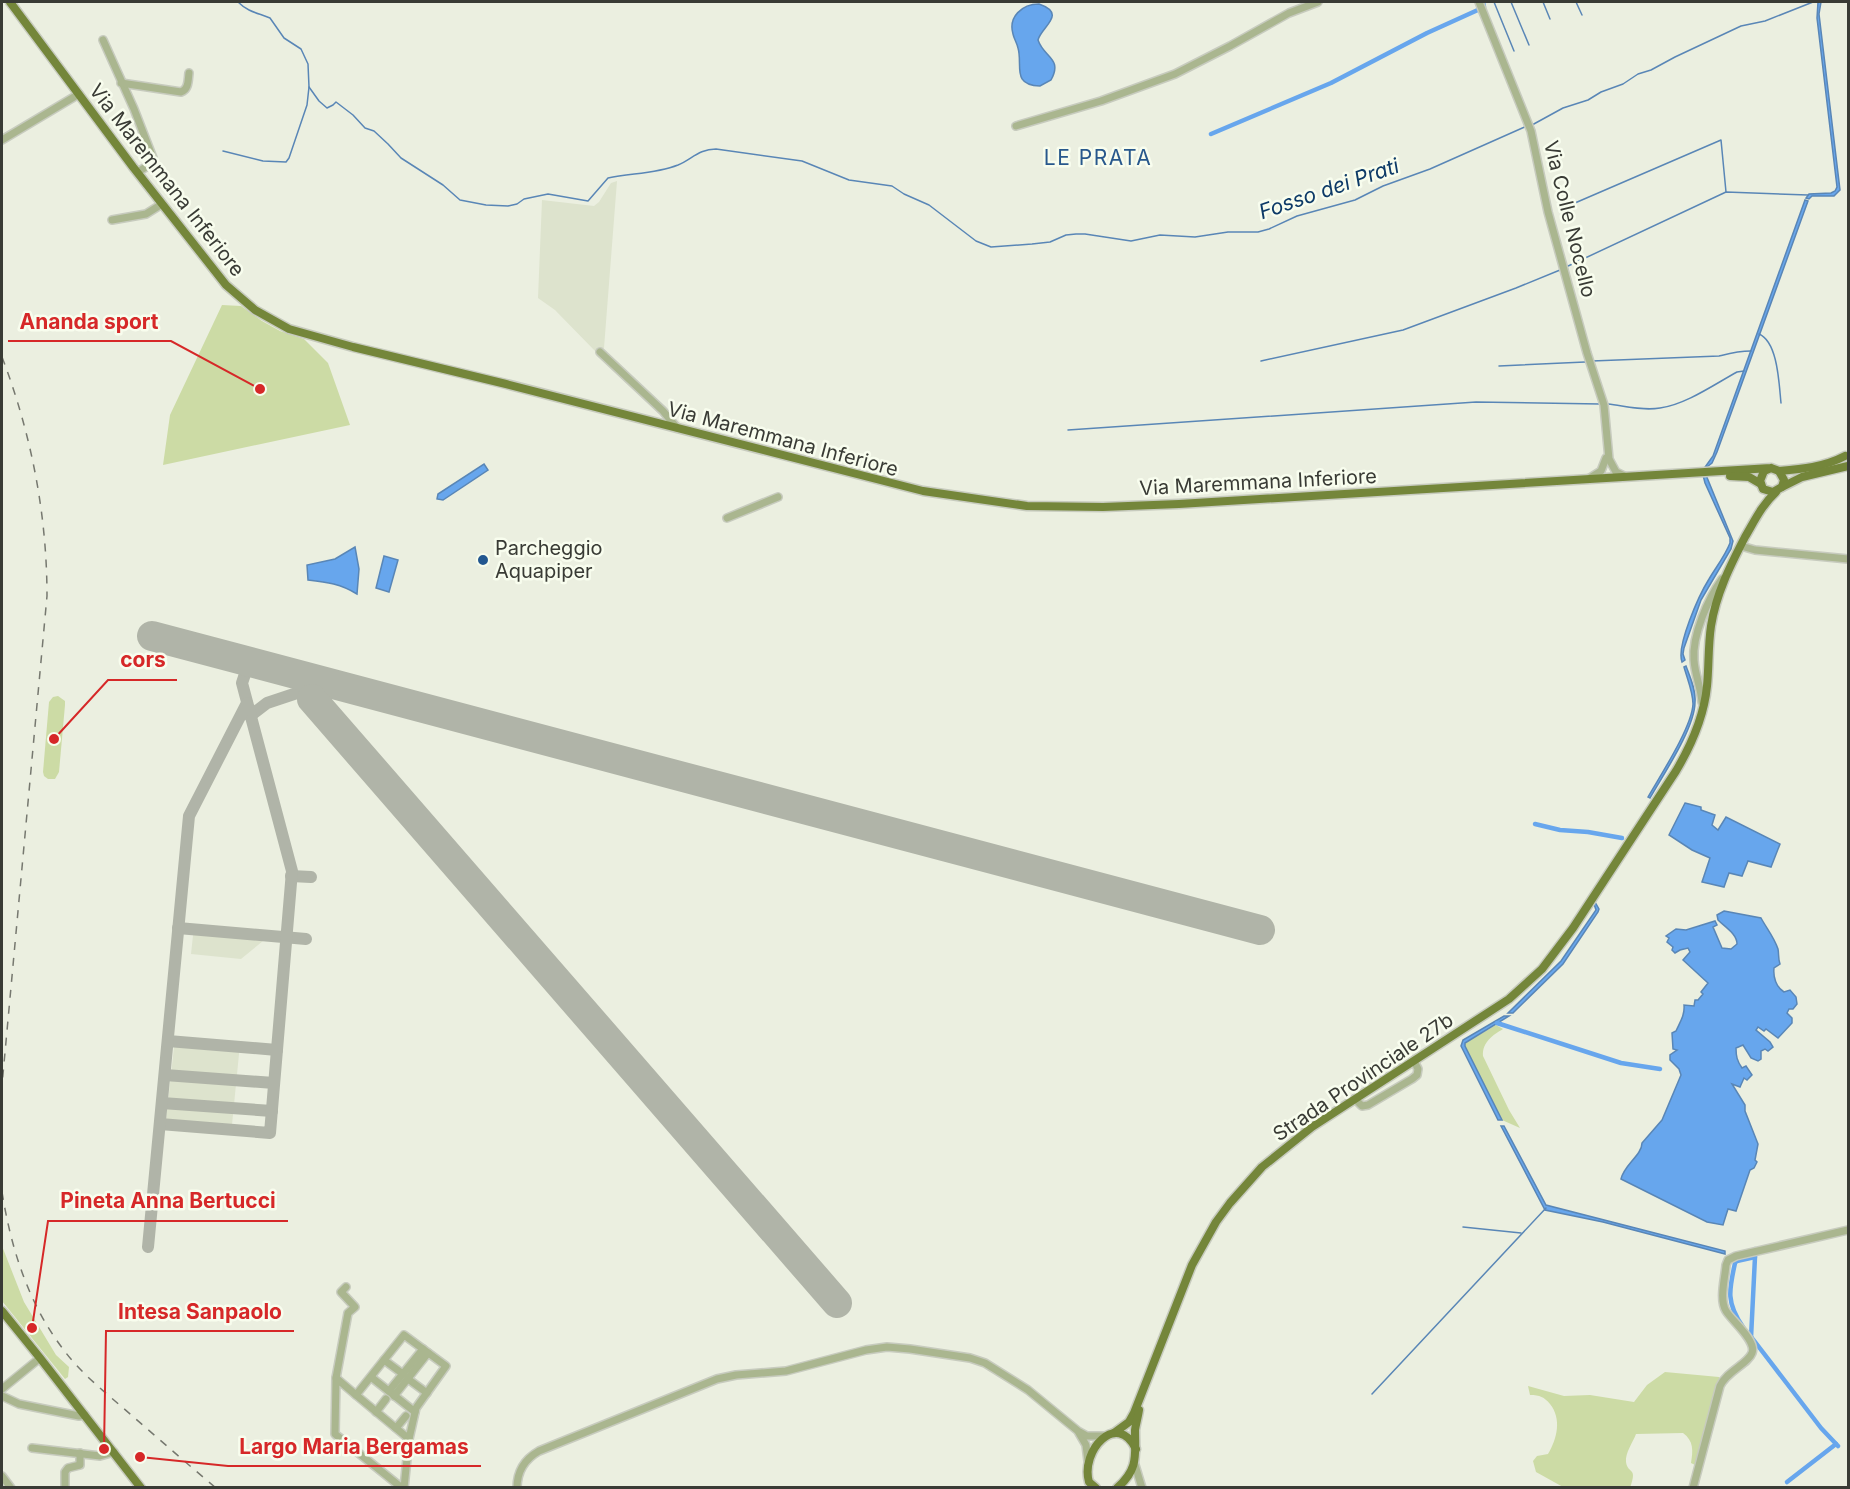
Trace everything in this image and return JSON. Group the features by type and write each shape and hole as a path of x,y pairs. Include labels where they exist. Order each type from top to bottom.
{"main road":[{"name":"Via Maremmana Inferiore","path":"10,2 162,204 234,293 255,310 289,329 923,491 992,502 1038,506 1168,505 1608,477 1816,467 1833,462 1847,454"},
{"path":"1762,486 1769,492 1807,475 1848,466 1844,460 1847,454"},
{"path":"1702,714 1707,686 1712,620 1720,587 1762,506 1779,489 1783,477 1775,470 1762,474 1764,495 1762,506"},
{"name":"Via Maremmana Inferiore","path":"1712,472 1749,477 1762,486"},
{"name":"Strada Provinciale 27b","path":"1140,1401 1181,1289 1216,1222 1230,1203 1262,1167 1312,1127 1509,999 1547,962 1593,899 1682,762 1702,714"},
{"path":"2,1311 141,1488"},
{"path":"1086,1488 1088,1461 1094,1449 1105,1437 1129,1422 1140,1401"},
{"path":"1118,1487 1135,1465 1136,1425 1140,1401"},
{"path":"1114,1433 1127,1437 1136,1449"},
{"path":"1087,1474 1089,1482 1096,1488"}],"street":[{"path":"1016,126 1101,101 1175,74 1289,13 1318,2"},
{"name":"Via Colle Nocello","path":"1479,2 1531,129 1551,222 1588,357 1604,405 1610,470 1608,477"},
{"path":"103,40 153,158 152,163 138,172"},
{"path":"121,83 181,92 186,90 189,73"},
{"path":"2,140 79,94"},
{"path":"112,220 144,214 162,204"},
{"path":"600,352 663,411 677,428"},
{"path":"1608,455 1616,472 1626,477"},
{"path":"1588,479 1600,472 1608,455"},
{"path":"727,518 778,497"},
{"path":"1741,546 1755,550 1848,559"},
{"path":"1702,714 1701,691 1694,664 1694,648 1700,625 1714,592 1727,572"},
{"path":"1694,664 1708,663"},
{"path":"1354,1099 1362,1106 1368,1105 1412,1079 1417,1075 1418,1070 1414,1061"},
{"path":"1693,1488 1720,1386 1724,1378 1752,1354 1751,1343 1727,1312 1723,1303 1728,1260 1848,1230"},
{"path":"346,1287 341,1293 355,1307 348,1313 336,1378 335,1434 403,1488"},
{"path":"356,1395 404,1335 446,1366 416,1408 403,1488"},
{"path":"517,1488 518,1476 522,1467 539,1451 705,1383 736,1375 790,1370 882,1347 970,1358 985,1363 1028,1390 1078,1431 1088,1436 1105,1437"},
{"path":"376,1412 425,1351"},
{"path":"2,1389 40,1358"},
{"path":"384,1360 427,1393"},
{"path":"371,1377 390,1395 415,1412"},
{"path":"336,1378 410,1439"},
{"path":"2,1396 19,1404 79,1416 85,1415"},
{"path":"396,1428 406,1416"},
{"path":"1078,1431 1086,1444 1088,1461"},
{"path":"32,1448 100,1456 114,1452"},
{"path":"65,1488 65,1472 68,1468 80,1465 80,1453"},
{"path":"1135,1465 1142,1488"},
{"path":"2,1476 11,1488"},
{"path":"1118,1487 1123,1488"}],"shaded area":[{"path":"617,181 604,348 597,353 555,310 538,298 542,200 594,206 611,183"},
{"path":"194,926 264,932 263,941 241,959 191,954"},
{"path":"175,1038 240,1044 231,1135 165,1129"}],"green space":[{"path":"222,305 241,306 280,331 304,339 328,363 350,425 163,465 170,415"},
{"path":"58,696 65,701 59,772 55,779 48,779 43,772 49,702 53,697"},
{"path":"1496,1025 1503,1029 1486,1043 1483,1056 1520,1128 1502,1120 1464,1046 1465,1043"},
{"path":"2,1246 24,1302 56,1355 69,1367 68,1377 65,1379 2,1301"},
{"path":"1665,1372 1719,1377 1720,1379 1695,1465 1691,1463 1691,1443 1683,1433 1636,1434 1626,1459 1627,1466 1633,1474 1630,1488 1563,1487 1536,1472 1533,1461 1537,1456 1548,1454 1556,1436 1557,1422 1550,1404 1537,1395 1530,1395 1528,1386 1564,1396 1590,1395 1634,1402 1647,1385"}],"water":[{"path":"1818,2 1821,2 1819,14 1840,190 1834,196 1812,196 1809,199 1806,198 1809,194 1831,193 1837,187 1817,18"},
{"path":"1039,4 1052,12 1050,21 1038,40 1054,62 1055,67 1051,80 1040,86 1031,85 1022,78 1018,48 1012,28 1015,17 1022,9"},
{"path":"1805,200 1808,201 1717,452 1712,463 1703,470 1713,456"},
{"path":"484,464 488,470 443,500 437,499 438,494"},
{"path":"1703,475 1706,475 1733,541 1731,549 1701,600 1684,648 1685,660 1682,662 1682,645 1694,608 1730,543 1730,538"},
{"path":"355,547 359,569 357,594 334,584 308,580 307,565 335,559"},
{"path":"384,556 398,560 389,592 376,588"},
{"path":"1686,666 1695,693 1694,713 1684,738 1650,798 1648,797 1675,751 1691,714 1693,699 1684,667"},
{"path":"1685,803 1701,807 1701,810 1715,815 1712,825 1718,830 1726,817 1780,844 1771,867 1748,861 1742,876 1729,873 1724,887 1702,882 1710,858 1692,850 1669,835"},
{"path":"1595,902 1599,909 1598,912 1563,964 1513,1013 1508,1013 1561,961 1596,910"},
{"path":"1724,911 1761,918 1778,949 1780,964 1774,968 1776,982 1784,992 1790,990 1796,997 1797,1004 1787,1013 1792,1018 1792,1023 1778,1038 1766,1029 1764,1031 1758,1027 1756,1030 1773,1047 1768,1051 1765,1049 1761,1051 1761,1059 1758,1061 1751,1058 1743,1045 1736,1048 1740,1065 1742,1068 1746,1066 1752,1075 1747,1080 1744,1078 1740,1087 1732,1084 1745,1105 1745,1111 1758,1144 1755,1160 1757,1162 1750,1170 1736,1211 1728,1209 1723,1225 1707,1222 1621,1179 1639,1152 1642,1143 1662,1120 1681,1075 1679,1069 1670,1060 1670,1055 1677,1050 1673,1049 1672,1033 1676,1031 1682,1018 1684,1005 1694,1006 1695,1000 1703,994 1701,992 1708,983 1683,960 1690,952 1688,948 1675,953 1672,950 1673,947 1667,942 1669,938 1666,936 1676,929 1686,930 1715,921 1717,925 1713,927 1722,948 1731,949 1737,944 1736,940 1718,920 1717,915"},
{"path":"1504,1016 1509,1016 1465,1043 1502,1120 1498,1120 1461,1046 1463,1040"},
{"path":"1501,1126 1504,1126 1546,1205 1725,1251 1725,1254 1603,1222 1545,1210"}],"waterway":[{"name":"Fosso dei Prati","path":"238,2 249,10 270,18 284,38 301,49 308,64 309,87 327,108 336,102 365,128 374,131 401,158 443,185 460,200 486,205 508,206 524,199 548,194 588,201 608,178 669,168 683,163 700,152 716,149 802,161 849,180 892,186 929,205 976,241 991,247 1050,242 1066,235 1076,234 1131,241 1160,235 1195,237 1228,232 1258,232 1269,229 1297,216 1355,200 1527,126"},
{"path":"1483,2 1484,7"},
{"path":"1494,2 1514,51"},
{"path":"1511,2 1529,45"},
{"path":"1543,2 1550,19"},
{"path":"1576,2 1582,15"},
{"name":"Fosso dei Prati","path":"1532,125 1563,108 1588,100 1601,92 1623,84 1638,74 1651,70 1741,26 1765,21 1813,2"},
{"path":"1211,134 1331,83 1427,33 1480,9"},
{"path":"223,151 263,161 286,162 307,105 309,87"},
{"path":"1561,209 1721,140 1726,192"},
{"path":"1566,267 1726,192 1808,195"},
{"path":"1261,361 1403,330 1560,270"},
{"path":"1759,334 1765,338 1774,354 1781,403"},
{"path":"1592,361 1719,356 1751,351"},
{"path":"1499,366 1585,362"},
{"path":"1608,404 1647,409 1670,406 1700,393 1737,372 1744,371"},
{"path":"1068,430 1476,402 1600,404"},
{"path":"1535,824 1560,830 1622,838"},
{"path":"1497,1023 1621,1063 1660,1069"},
{"path":"1372,1394 1546,1208"},
{"path":"1463,1227 1521,1233"},
{"path":"1743,1327 1731,1303 1731,1281 1735,1263 1755,1257 1755,1249"},
{"path":"1751,1338 1755,1257"},
{"path":"1752,1338 1821,1428 1838,1446"},
{"path":"1787,1482 1836,1444"}],"taxiway":[{"path":"160,1124 270,1133 292,871 242,683 249,662"},
{"path":"250,716 267,703 297,693 312,699"},
{"path":"148,1247 189,816 247,703"},
{"path":"291,876 311,877"},
{"path":"178,928 306,939"},
{"path":"168,1041 277,1050"},
{"path":"165,1075 274,1083"},
{"path":"162,1103 272,1111"}],"runway":[{"path":"152,636 1260,930"},
{"path":"312,699 837,1303"}],"railway":[{"path":"2,357 21,415 35,474 44,535 47,596 2,1085"},
{"path":"2,1192 10,1234 23,1274 40,1313 63,1349 98,1387 216,1488"}],"place":[{"name":"Ananda sport","path":"260,389"},
{"name":"Parcheggio Aquapiper","path":"483,560"},
{"name":"cors","path":"54,739"},
{"name":"Pineta Anna Bertucci","path":"32,1328"},
{"name":"Intesa Sanpaolo","path":"104,1449"},
{"name":"Largo Maria Bergamas","path":"140,1457"}],"district":[{"name":"LE PRATA","path":"1098,158"}]}
